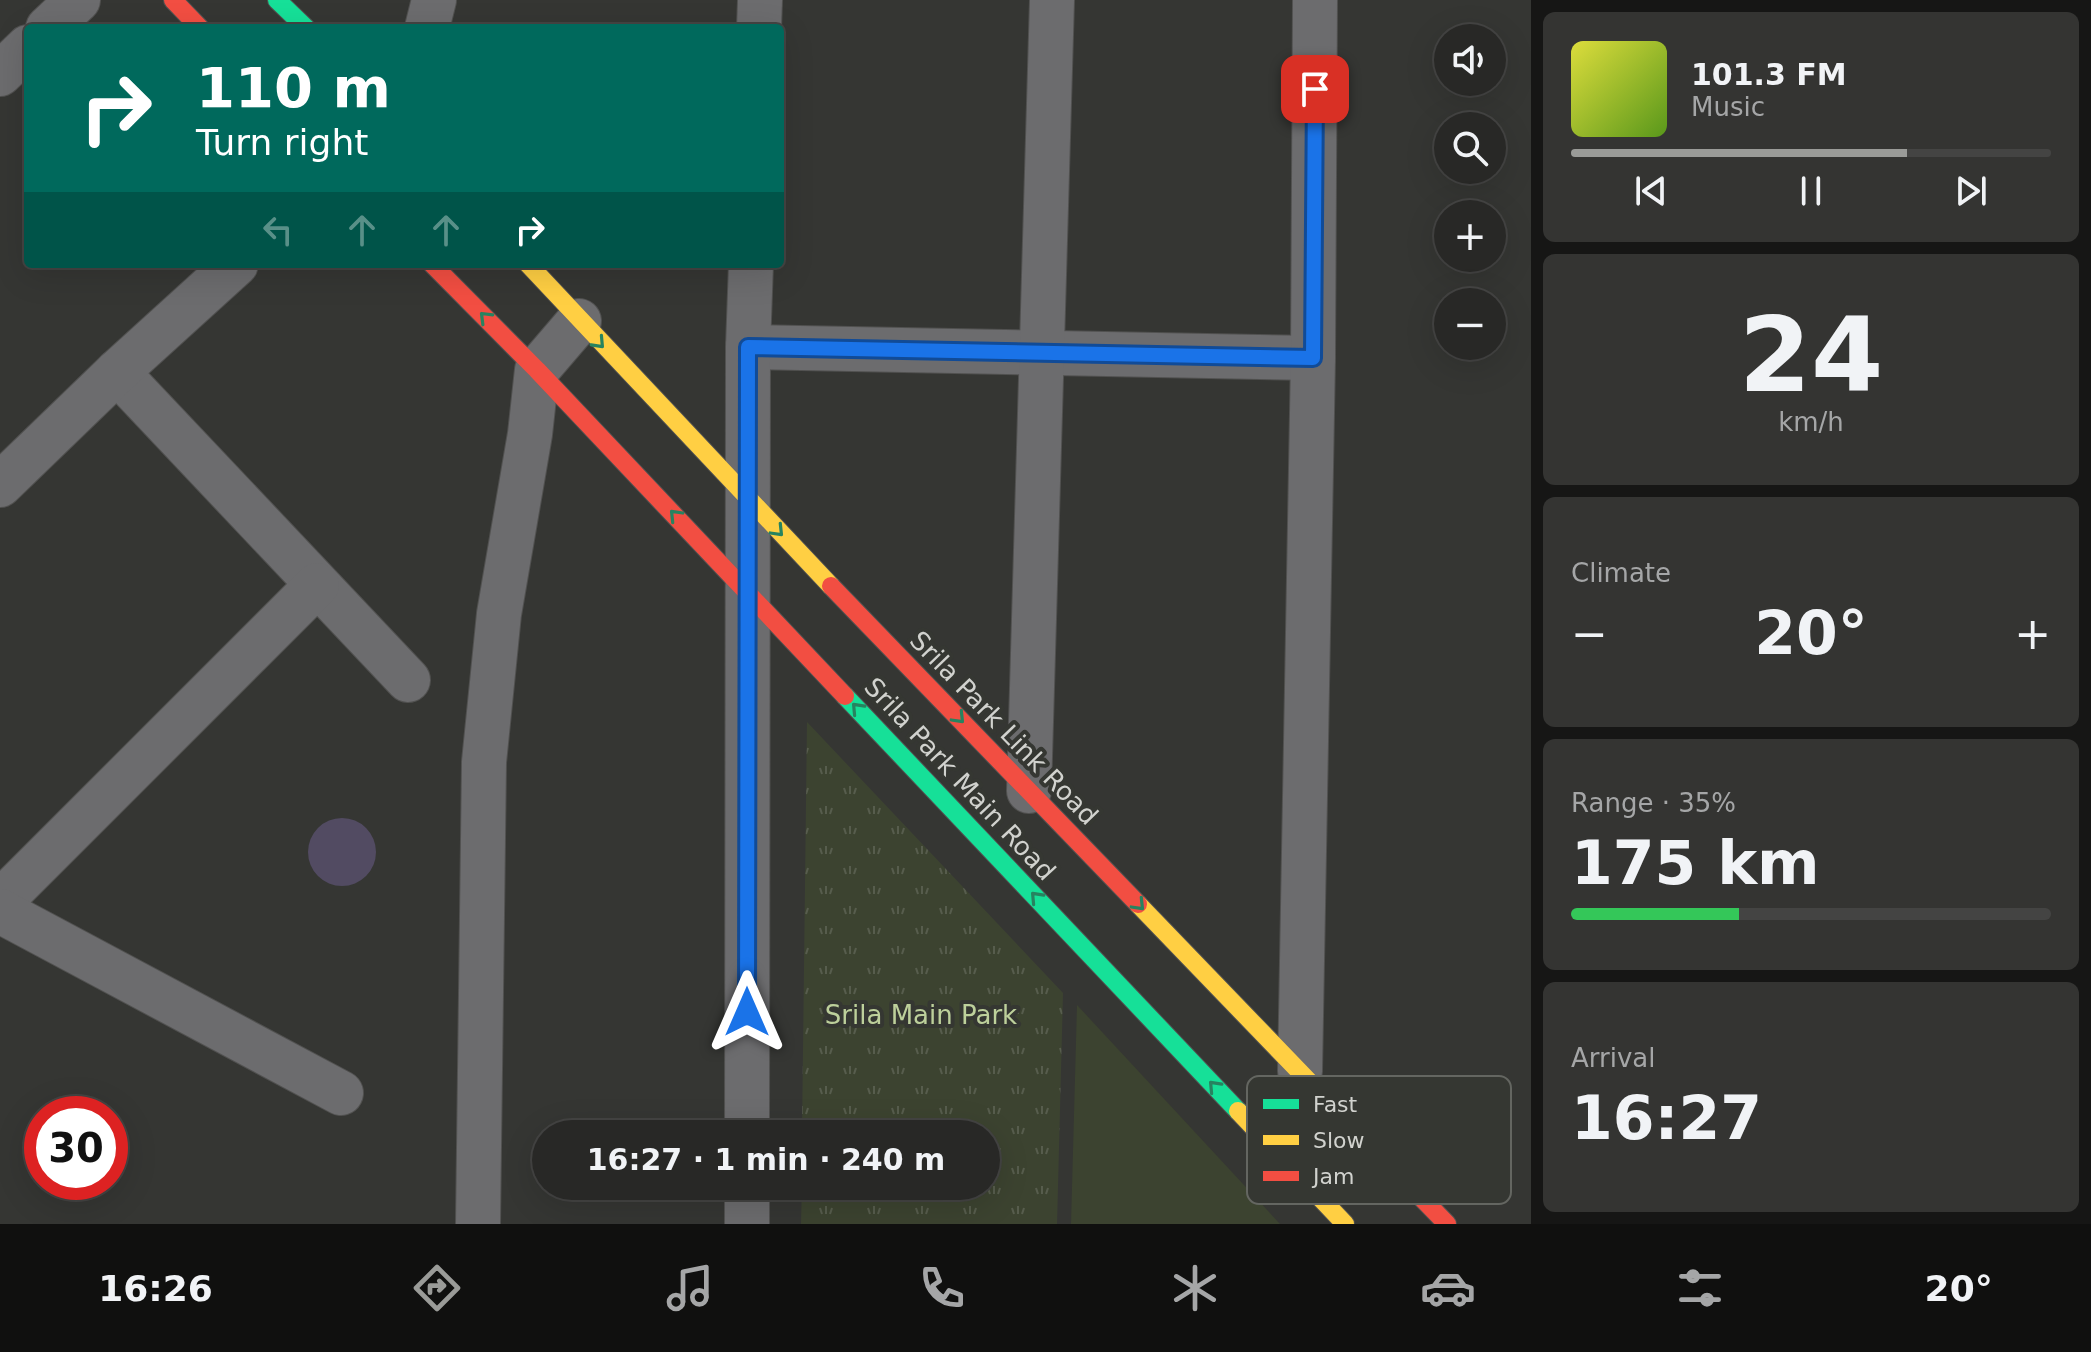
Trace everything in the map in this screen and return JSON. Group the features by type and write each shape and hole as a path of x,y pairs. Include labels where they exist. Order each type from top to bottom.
{"street":[{"path":"52,24 78,0"},
{"path":"173,0 196,24"},
{"path":"277,0 302,24"},
{"path":"428,24 434,0"},
{"path":"759,24 760,0"},
{"path":"1029,791 1052,0"},
{"path":"1300,1071 1313,358 1315,0"},
{"path":"0,74 24,51"},
{"path":"0,485 117,372 232,268"},
{"path":"436,268 537,370"},
{"name":"Srila Park Link Road","path":"532,268 748,499 1305,1076"},
{"path":"747,1120 748,347 751,268"},
{"path":"478,1224 484,762 499,614 530,434 537,370 579,321"},
{"path":"748,347 1313,358"},
{"name":"Srila Park Main Road","path":"537,370 1247,1120"},
{"path":"117,372 408,680"},
{"path":"0,902 317,585"},
{"path":"0,911 341,1093"},
{"path":"747,1200 747,1224"},
{"name":"Srila Park Main Road","path":"1326,1204 1345,1224"},
{"name":"Srila Park Link Road","path":"1428,1204 1447,1224"}],"green space":[{"name":"Srila Main Park","path":"807,722 1063,993 1057,1224 801,1224 802,1200 1000,1200 1000,1120 802,1120"},
{"path":"1077,1005 1247,1188 1247,1204 1261,1204 1280,1224 1071,1224"}],"shaded area":[{"path":"342,818 366,828 376,852 366,876 342,886 318,876 308,852 318,828"}],"traffic: fast":[{"path":"277,0 302,24"},
{"path":"845,696 1238,1111"}],"traffic: slow":[{"path":"532,268 831,586"},
{"path":"1138,904 1304,1076"},
{"path":"1238,1111 1247,1121"},
{"path":"1326,1204 1345,1224"}],"traffic: jam":[{"path":"173,0 196,24"},
{"path":"436,268 537,370 845,696"},
{"path":"831,586 1138,904"},
{"path":"1428,1204 1447,1224"}],"route":[{"path":"747,1012 748,347 1313,358 1315,89"}]}
